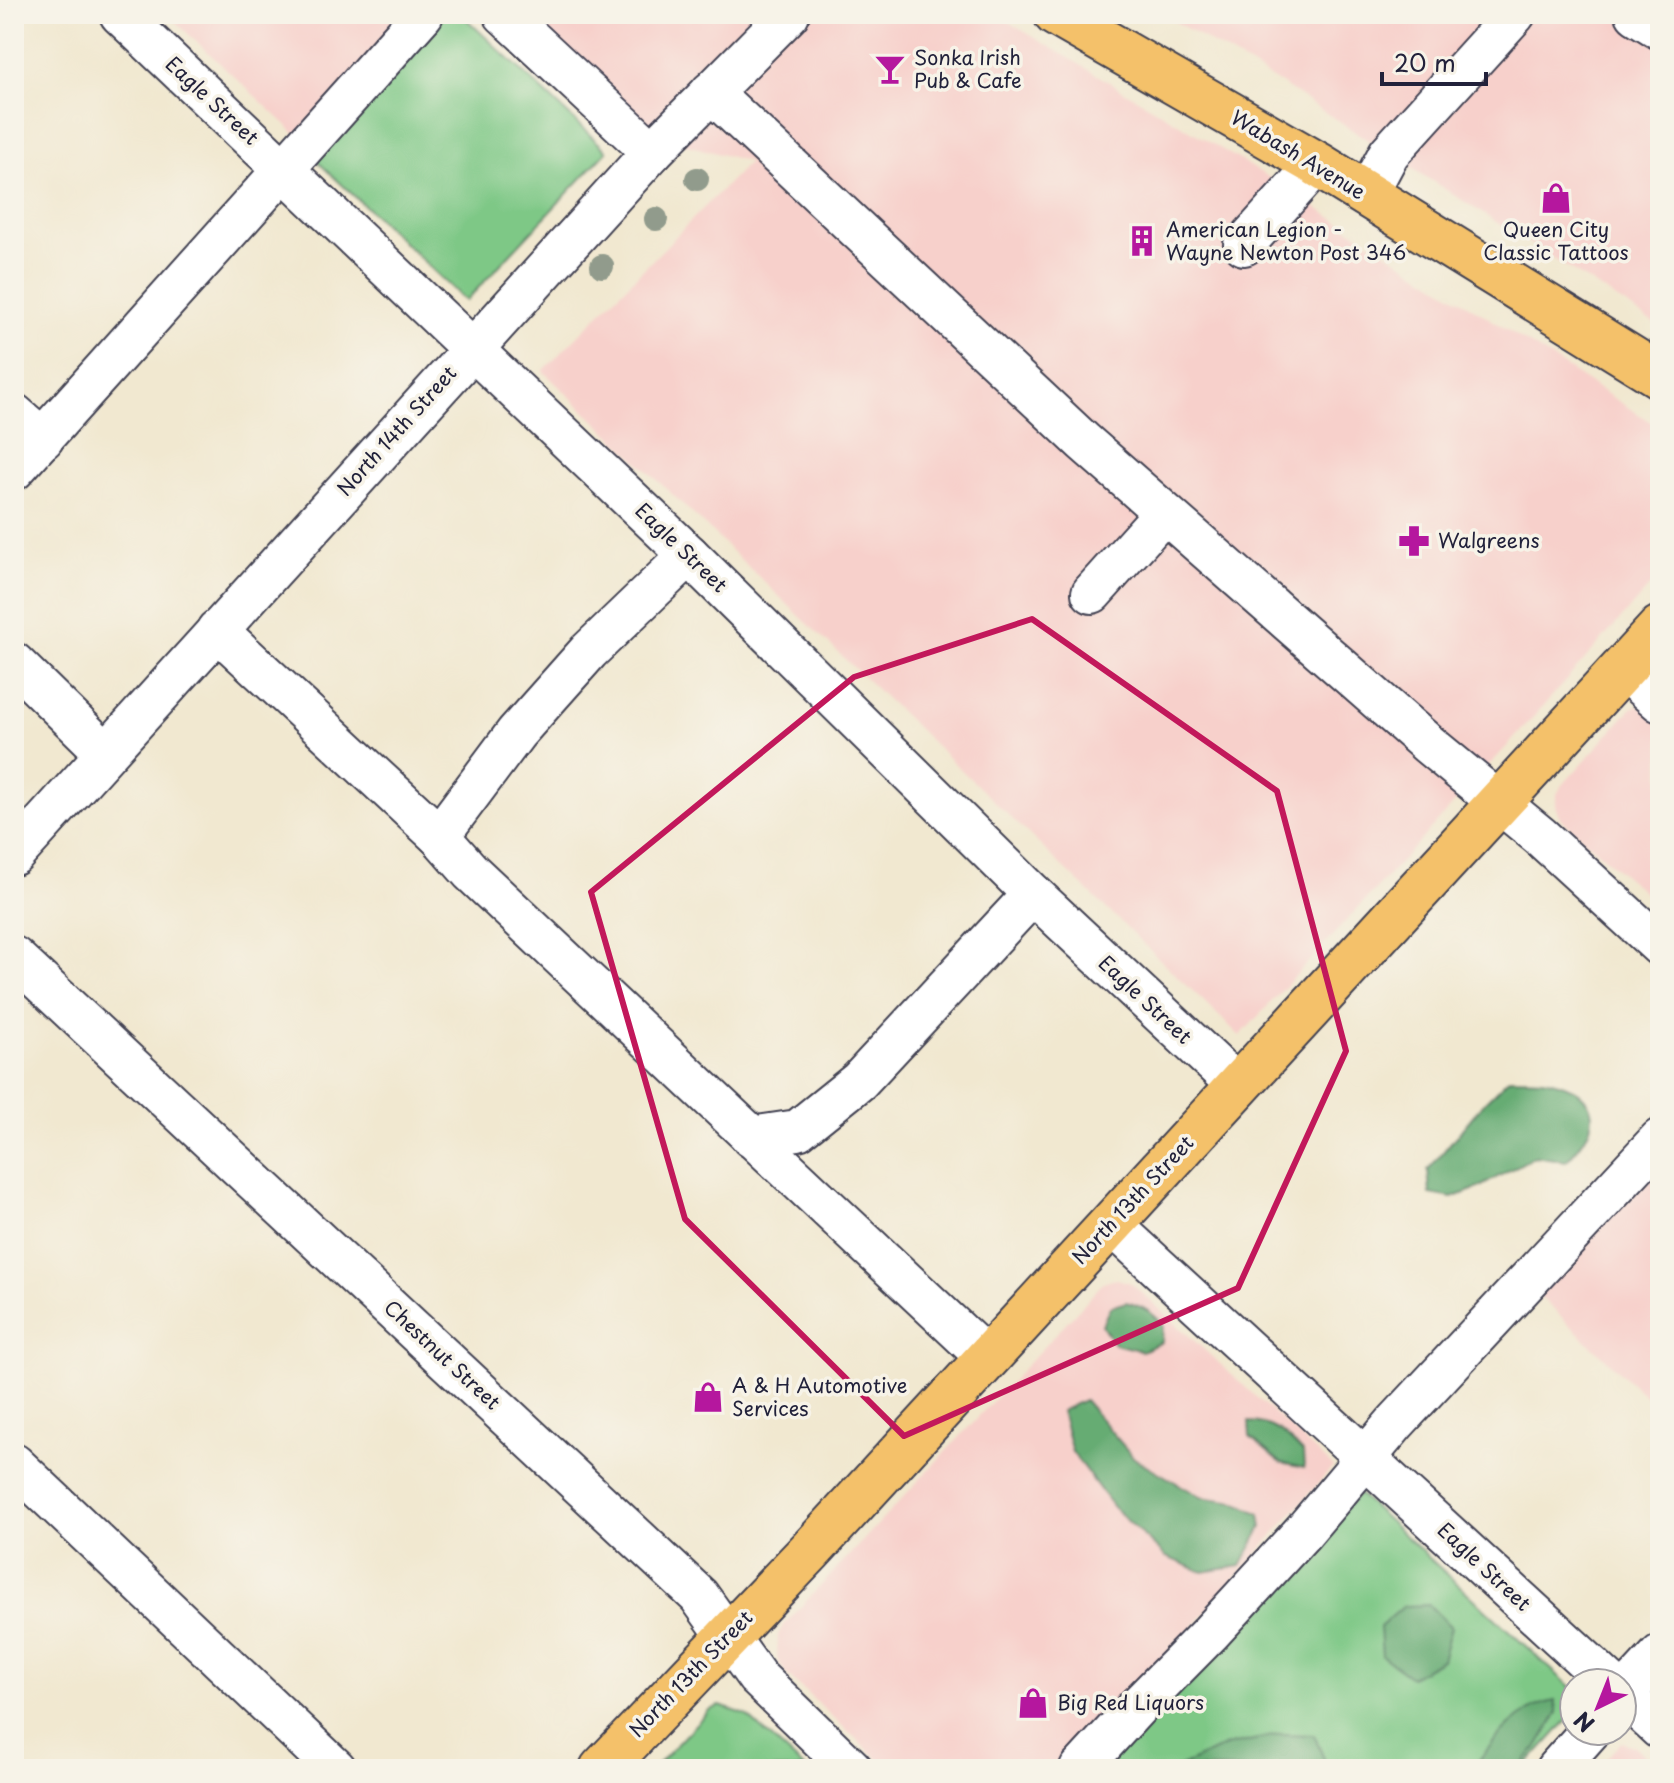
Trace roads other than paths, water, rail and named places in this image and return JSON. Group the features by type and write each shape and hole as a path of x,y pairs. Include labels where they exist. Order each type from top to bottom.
{"main road":[{"name":"Wabash Avenue","path":"1056,14 1317,164 1660,376"},
{"name":"North 13th Street","path":"602,1769 810,1551 1660,628"}],"street":[{"name":"Eagle Street","path":"120,14 473,347 1033,894 1238,1086"},
{"path":"14,470 28,427 285,169 423,14"},
{"path":"504,14 652,152"},
{"name":"North 14th Street","path":"14,855 652,152 789,14"},
{"path":"1366,196 1389,153 1515,14"},
{"path":"1636,14 1660,29"},
{"path":"711,92 1084,442 1428,744 1500,802 1660,946"},
{"path":"1244,245 1317,164"},
{"path":"1092,593 1164,513"},
{"path":"439,836 516,733 589,651 689,555"},
{"path":"217,630 439,836 471,872 987,1358"},
{"path":"14,663 106,753"},
{"path":"1622,669 1660,702"},
{"path":"751,1137 798,1130 859,1081 1033,894"},
{"name":"Chestnut Street","path":"14,957 699,1596 757,1677 852,1769"},
{"path":"1080,1769 1232,1610 1365,1458 1660,1139"},
{"name":"Eagle Street","path":"1111,1224 1593,1667"},
{"path":"14,1464 336,1769"},
{"path":"1638,1678 1660,1655"},
{"path":"1638,1709 1660,1729"},
{"path":"1556,1769 1576,1747"}],"place":[{"name":"Sonka Irish Pub & Cafe","path":"890,69"},
{"name":"Queen City Classic Tattoos","path":"1556,198"},
{"name":"American Legion - Wayne Newton Post 346","path":"1142,241"},
{"name":"Walgreens","path":"1414,541"},
{"name":"A & H Automotive Services","path":"708,1397"},
{"name":"Big Red Liquors","path":"1033,1703"}]}
